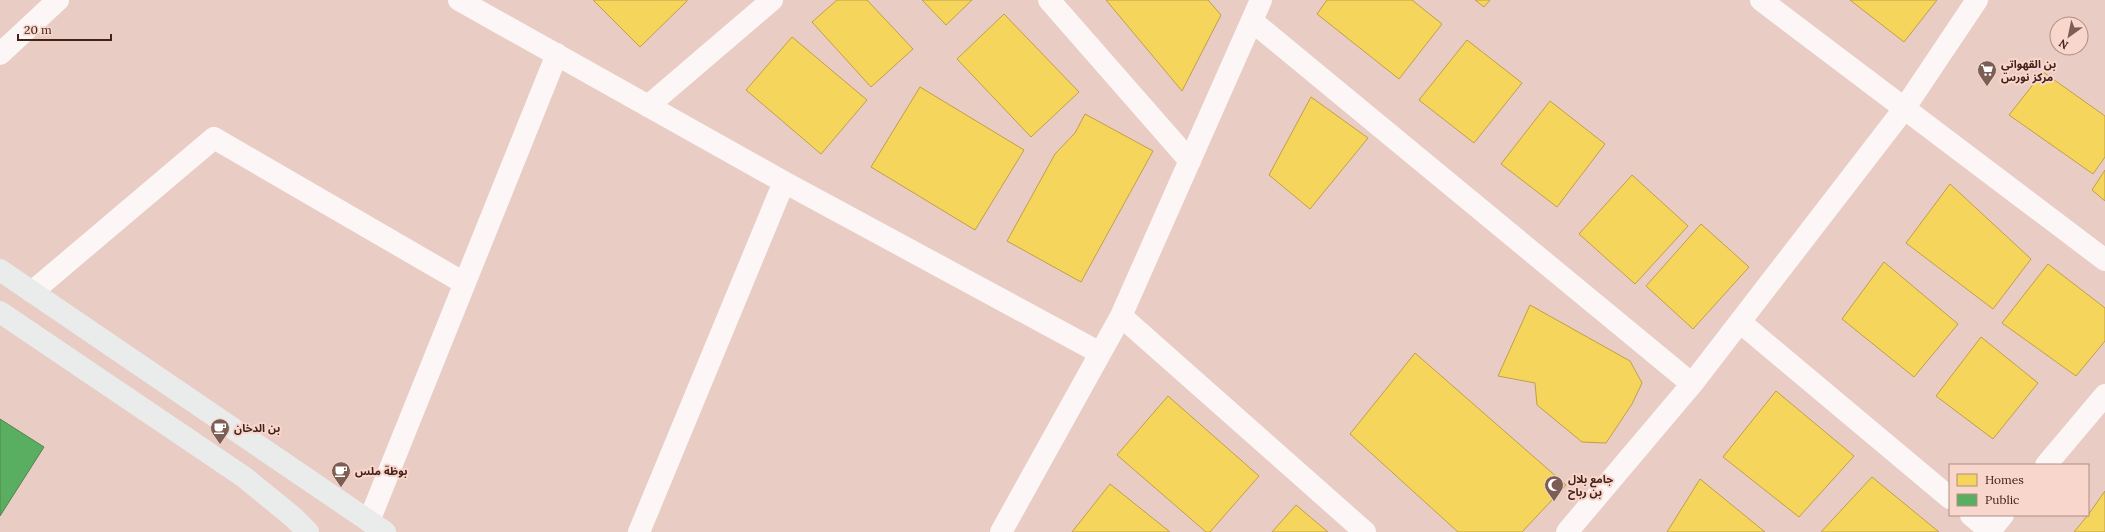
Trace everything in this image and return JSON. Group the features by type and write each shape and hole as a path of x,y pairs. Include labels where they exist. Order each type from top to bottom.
{"street":[{"path":"0,54 58,0"},
{"path":"459,0 784,182 1100,354"},
{"path":"648,106 772,0"},
{"path":"1049,0 1190,161"},
{"path":"1001,532 1121,316 1261,0"},
{"path":"1761,0 2105,260"},
{"path":"1567,532 1692,384 1740,322 1904,108 1977,0"},
{"path":"1252,21 1692,384"},
{"path":"0,270 377,527 464,283 557,54"},
{"path":"32,292 214,138 464,283"},
{"path":"639,532 784,182"},
{"path":"0,312 244,477 278,504 308,532"},
{"path":"1121,316 1365,532"},
{"path":"1740,322 1949,497"},
{"path":"2047,464 2105,395"},
{"path":"1973,516 1993,528"}],"building: Homes":[{"path":"593,0 687,0 687,1 640,47"},
{"path":"837,0 867,0 913,49 871,87 812,22"},
{"path":"922,0 972,0 946,25"},
{"path":"1106,0 1208,0 1221,15 1182,91"},
{"path":"1327,0 1412,0 1442,24 1399,79 1317,14"},
{"path":"1475,0 1490,0 1484,7"},
{"path":"1850,0 1937,0 1904,42"},
{"path":"1004,14 1079,92 1031,137 957,59"},
{"path":"792,37 867,100 821,154 746,90"},
{"path":"1467,40 1522,83 1474,143 1419,100"},
{"path":"2043,72 2105,116 2105,157 2093,174 2009,115"},
{"path":"920,87 1024,150 975,230 871,167"},
{"path":"1311,97 1368,138 1310,209 1269,175"},
{"path":"1550,101 1605,144 1557,207 1501,164"},
{"path":"1085,114 1153,151 1081,282 1007,241 1055,154 1075,133"},
{"path":"2105,170 2105,201 2092,190"},
{"path":"1632,175 1688,226 1635,284 1579,234"},
{"path":"1950,184 2031,259 1993,309 1906,243"},
{"path":"1701,224 1749,267 1693,329 1646,286"},
{"path":"1884,262 1958,324 1914,377 1842,319"},
{"path":"2048,264 2105,308 2105,341 2076,376 2002,323"},
{"path":"1530,305 1630,361 1642,383 1632,404 1606,443 1582,442 1537,405 1535,383 1498,376"},
{"path":"1981,337 2038,383 1993,439 1936,396"},
{"path":"1415,353 1566,485 1522,532 1458,532 1350,434"},
{"path":"1776,391 1854,456 1799,517 1723,457"},
{"path":"1168,396 1259,476 1210,532 1206,532 1117,455"},
{"path":"1872,477 1939,532 1821,532"},
{"path":"1700,479 1765,532 1667,532"},
{"path":"1110,484 1170,532 1072,532"},
{"path":"2105,491 2105,532 2074,532 2087,516 2089,516 2089,514"},
{"path":"1296,505 1328,532 1272,532"}],"building: Public":[{"path":"0,419 44,447 0,516"}],"place":[{"name":"بن القهواتي مركز نورس","path":"1987,87"},
{"name":"بن الدخان","path":"220,445"},
{"name":"بوظة ملس","path":"341,488"},
{"name":"جامع بلال بن رباح","path":"1554,502"}]}
